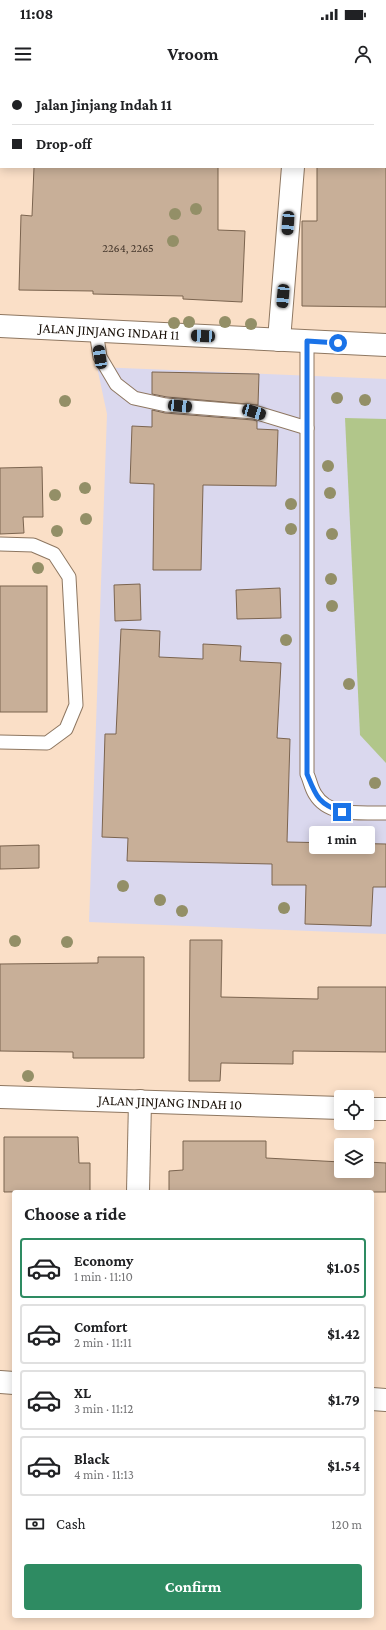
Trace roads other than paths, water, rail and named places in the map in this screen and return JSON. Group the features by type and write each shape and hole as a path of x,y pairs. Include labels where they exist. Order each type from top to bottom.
{"street":[{"path":"280,340 293,168"},
{"name":"JALAN JINJANG INDAH 11","path":"0,326 386,345"},
{"name":"JALAN JINJANG INDAH 10","path":"0,1097 334,1108"},
{"path":"138,1190 140,1101"},
{"path":"374,1109 386,1109"},
{"path":"0,1382 12,1383"},
{"path":"374,1399 386,1400"}],"lane":[{"path":"96,331 100,357 116,384 134,398 166,405 254,412 307,428"},
{"path":"307,341 307,774 315,795 328,807 342,812 386,813"},
{"path":"0,544 33,545 54,554 69,577 76,705 66,729 47,744 0,742"}]}
